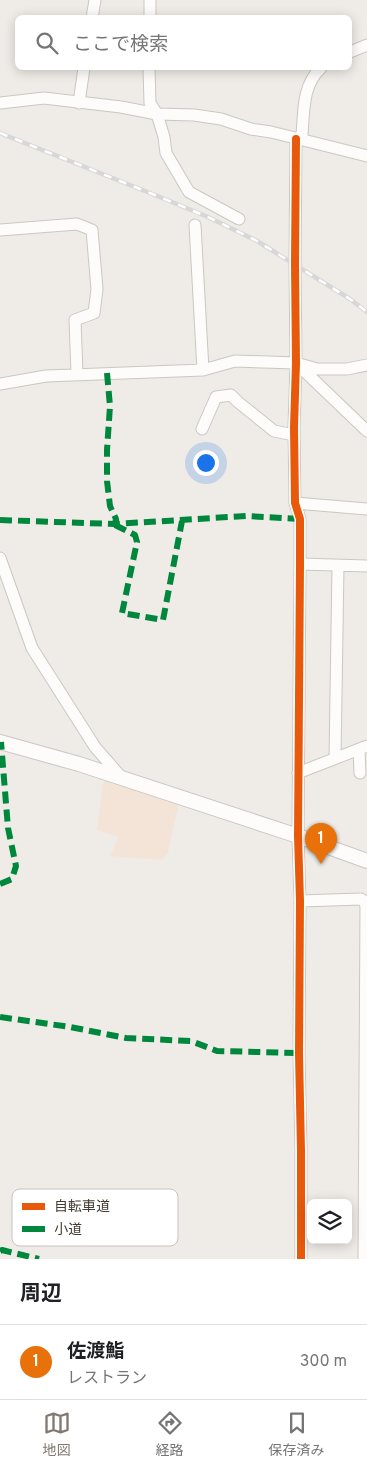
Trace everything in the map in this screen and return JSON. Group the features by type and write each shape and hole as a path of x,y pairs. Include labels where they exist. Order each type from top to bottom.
{"street":[{"path":"92,15 95,0"},
{"path":"150,0 150,15"},
{"path":"352,51 367,45"},
{"path":"79,103 84,70"},
{"path":"149,70 150,103 157,114 164,136 166,153 189,192 239,219"},
{"path":"296,139 302,136 306,93 312,79 319,70"},
{"path":"0,103 44,98 121,107 157,114 194,115 222,119 251,129 271,132 367,156"},
{"path":"296,139 296,363 294,435 295,504 300,519 298,836 300,901 301,1259"},
{"path":"0,230 77,224 92,230 97,289 94,314 75,320 77,374"},
{"path":"195,225 204,370"},
{"path":"0,384 46,376 204,370 235,361 296,363 325,369 348,369 367,365"},
{"path":"296,363 367,431"},
{"path":"202,429 216,397 231,395 274,431 294,435"},
{"path":"295,504 367,509"},
{"path":"0,558 32,648 95,748 122,778"},
{"path":"300,564 367,566"},
{"path":"335,758 338,566"},
{"path":"0,739 298,836 367,861"},
{"path":"298,773 363,747 360,774"},
{"path":"300,901 361,900 365,902 366,1108 364,1259"}],"shaded area":[{"path":"104,779 179,802 168,852 162,860 110,856 119,837 97,830"}],"railway":[{"path":"0,133 208,217 257,241 350,299 367,312"}],"marked path":[{"path":"107,373 110,406 107,481 110,506 116,519 115,524"},
{"path":"0,520 115,524 246,516 300,519"},
{"path":"115,525 135,535 137,542 122,613 163,620 182,521"},
{"path":"0,884 12,879 16,866 8,828 1,742"},
{"path":"0,1017 70,1027 126,1038 191,1041 217,1051 299,1053"},
{"path":"0,1251 39,1259"}],"cycle path":[{"path":"296,139 296,363 294,427 295,503 300,519 298,836 300,901 301,1259"}],"place":[{"name":"佐渡鮨","path":"321,864"}]}
